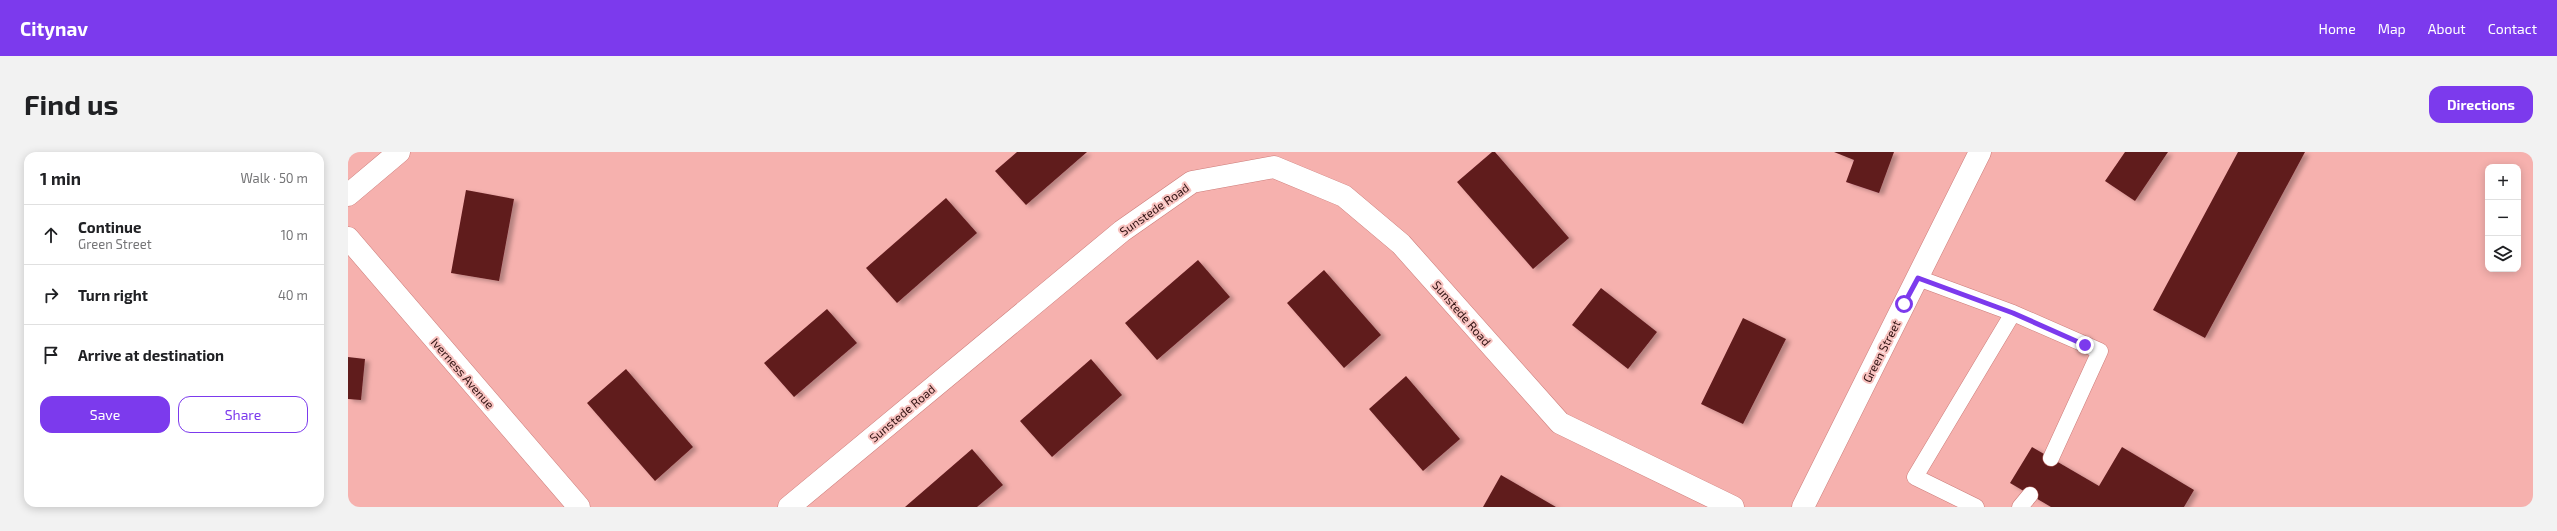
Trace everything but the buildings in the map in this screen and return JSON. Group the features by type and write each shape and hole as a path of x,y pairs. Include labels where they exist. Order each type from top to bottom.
{"street":[{"path":"348,195 399,152"},
{"name":"Green Street","path":"1803,507 1980,152"},
{"name":"Sunstede Road","path":"789,507 1128,226 1192,182 1274,168 1344,196 1401,244 1560,422 1733,507"},
{"name":"Iverness Avenue","path":"348,238 579,507"}],"lane":[{"path":"1918,278 2013,313 2100,351 2051,458"},
{"path":"1976,507 1915,477 2013,313"},
{"path":"2020,507 2030,495"}],"route":[{"path":"1904,304 1918,278 2013,313 2085,345"}]}
